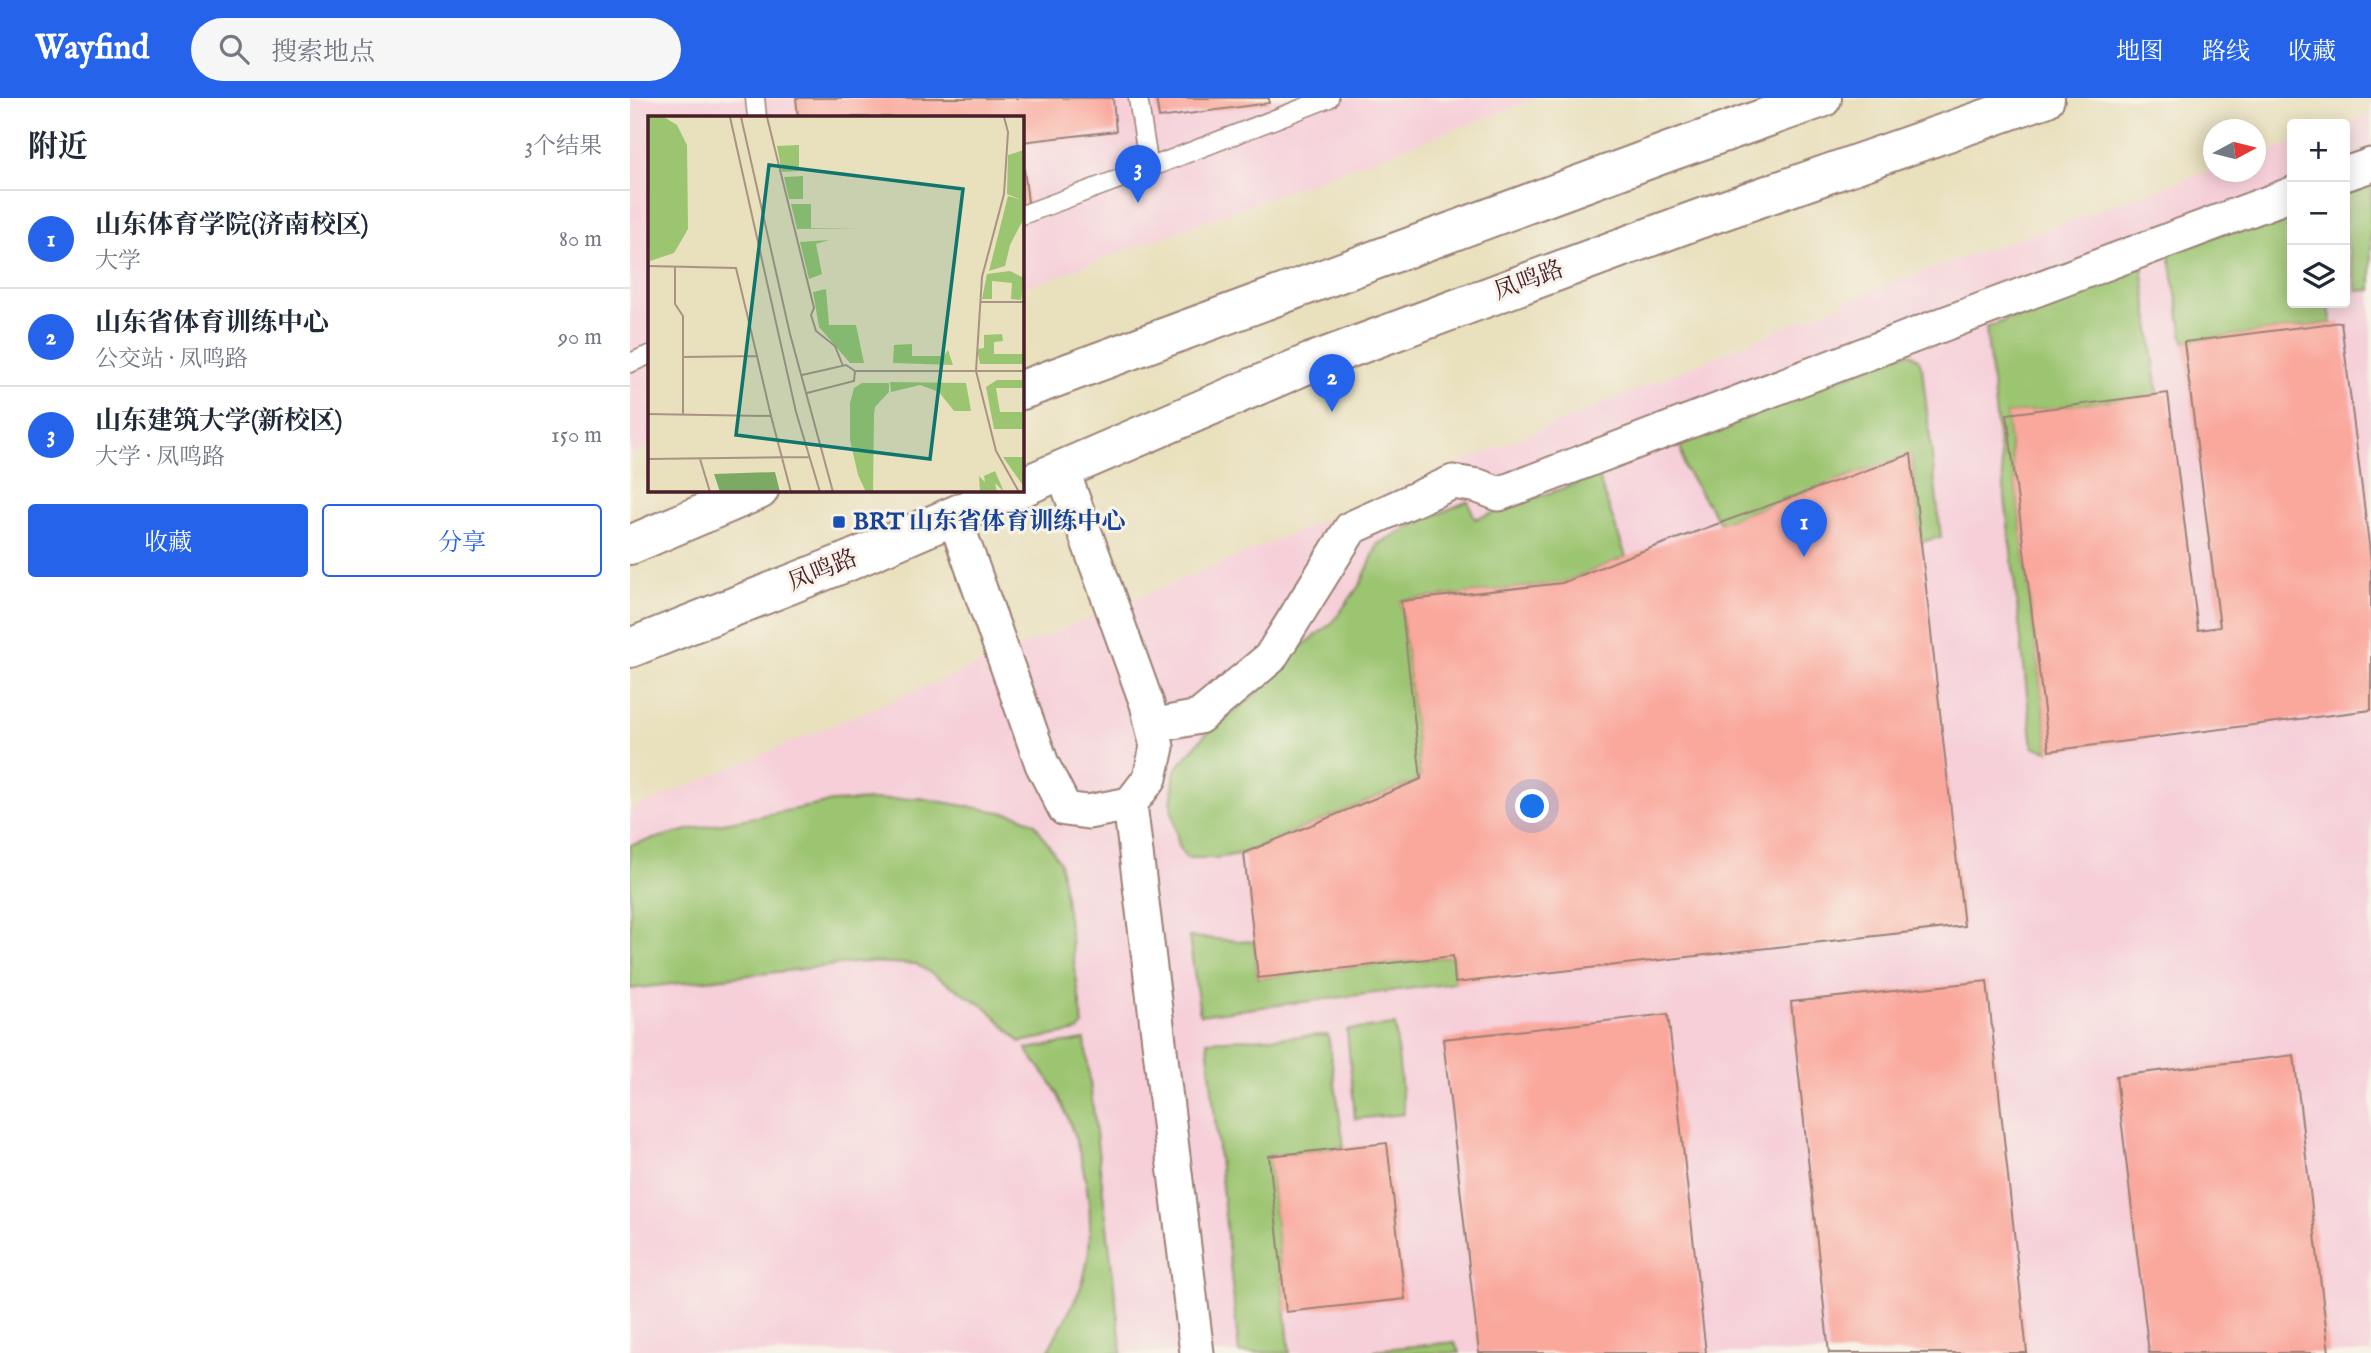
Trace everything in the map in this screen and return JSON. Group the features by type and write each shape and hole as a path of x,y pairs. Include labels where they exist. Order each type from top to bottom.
{"main road":[{"path":"1024,389 1658,155 1822,98"},
{"name":"凤鸣路","path":"1024,486 1311,362 1696,220 2045,98"},
{"path":"630,545 754,492"},
{"name":"凤鸣路","path":"630,648 849,562 1009,492"}],"street":[{"path":"2350,172 2371,164"},
{"path":"1152,726 1199,717 1270,658 1351,528 1453,482 1478,485 1499,494 2287,196"},
{"path":"954,516 1042,764 1065,809 1088,812 1130,804 1150,778 1157,747 1147,704 1062,469"},
{"path":"1130,804 1197,1353"}],"lane":[{"path":"755,98 757,116"},
{"path":"1138,98 1149,168"},
{"path":"1024,214 1329,98"},
{"path":"630,363 648,355"}],"shaded area":[{"path":"630,98 1539,98 1024,288 1024,116 648,116 648,447 630,456"},
{"path":"2371,115 2371,1353 630,1353 630,810 1894,282 2203,174 2203,182 2266,182 2266,152 2287,145 2287,308 2350,308 2350,122"}],"green space":[{"path":"2371,174 2371,290 2357,291 2350,257 2350,181"},
{"path":"2287,209 2287,308 2329,308 2332,323 2184,342 2169,253"},
{"path":"2142,266 2158,395 2007,414 2049,751 2033,747 1986,328"},
{"path":"1910,353 1919,360 1922,368 1941,537 1921,542 1911,454 1720,523 1685,469 1680,443 1901,354"},
{"path":"1598,476 1626,557 1562,583 1401,601 1421,779 1244,853 1217,858 1186,858 1179,846 1171,806 1175,770 1205,735 1266,685 1296,651 1333,622 1361,583 1378,544 1468,501 1475,519"},
{"path":"919,798 1018,815 1035,824 1060,862 1083,1025 1078,1031 1020,1042 987,1008 916,964 863,962 630,989 630,845 688,830 832,802"},
{"path":"1189,937 1254,942 1258,978 1453,956 1455,983 1200,1015"},
{"path":"1395,1025 1404,1114 1355,1119 1347,1030"},
{"path":"1328,1035 1344,1147 1269,1156 1290,1353 1239,1353 1207,1041"},
{"path":"1085,1040 1122,1353 1054,1353 1049,1349 1083,1281 1088,1258 1089,1210 1082,1161 1067,1114 1054,1087 1026,1049"},
{"path":"1454,1342 1460,1353 1375,1353 1375,1350"}],"building":[{"path":"796,98 1113,98 1116,131 1024,142 1024,116 798,116"},
{"path":"1156,98 1269,98 1269,103 1159,118"},
{"path":"1024,169 1029,211 1024,212"},
{"path":"2341,322 2371,560 2371,710 2049,751 2007,414 2168,393 2198,630 2220,627 2184,342"},
{"path":"1911,454 1964,926 1455,983 1453,956 1258,978 1244,853 1421,779 1401,601 1562,583 1626,557"},
{"path":"1987,981 2027,1353 1829,1353 1791,1002"},
{"path":"1668,1014 1706,1353 1479,1353 1443,1039"},
{"path":"2294,1055 2329,1353 2149,1353 2116,1076"},
{"path":"1387,1143 1405,1299 1286,1312 1269,1156"}],"place":[{"name":"山东建筑大学(新校区)","path":"1138,203"},
{"name":"山东省体育训练中心","path":"1332,412"},
{"name":"BRT 山东省体育训练中心","path":"839,522"},
{"name":"山东体育学院(济南校区)","path":"1804,557"}]}
